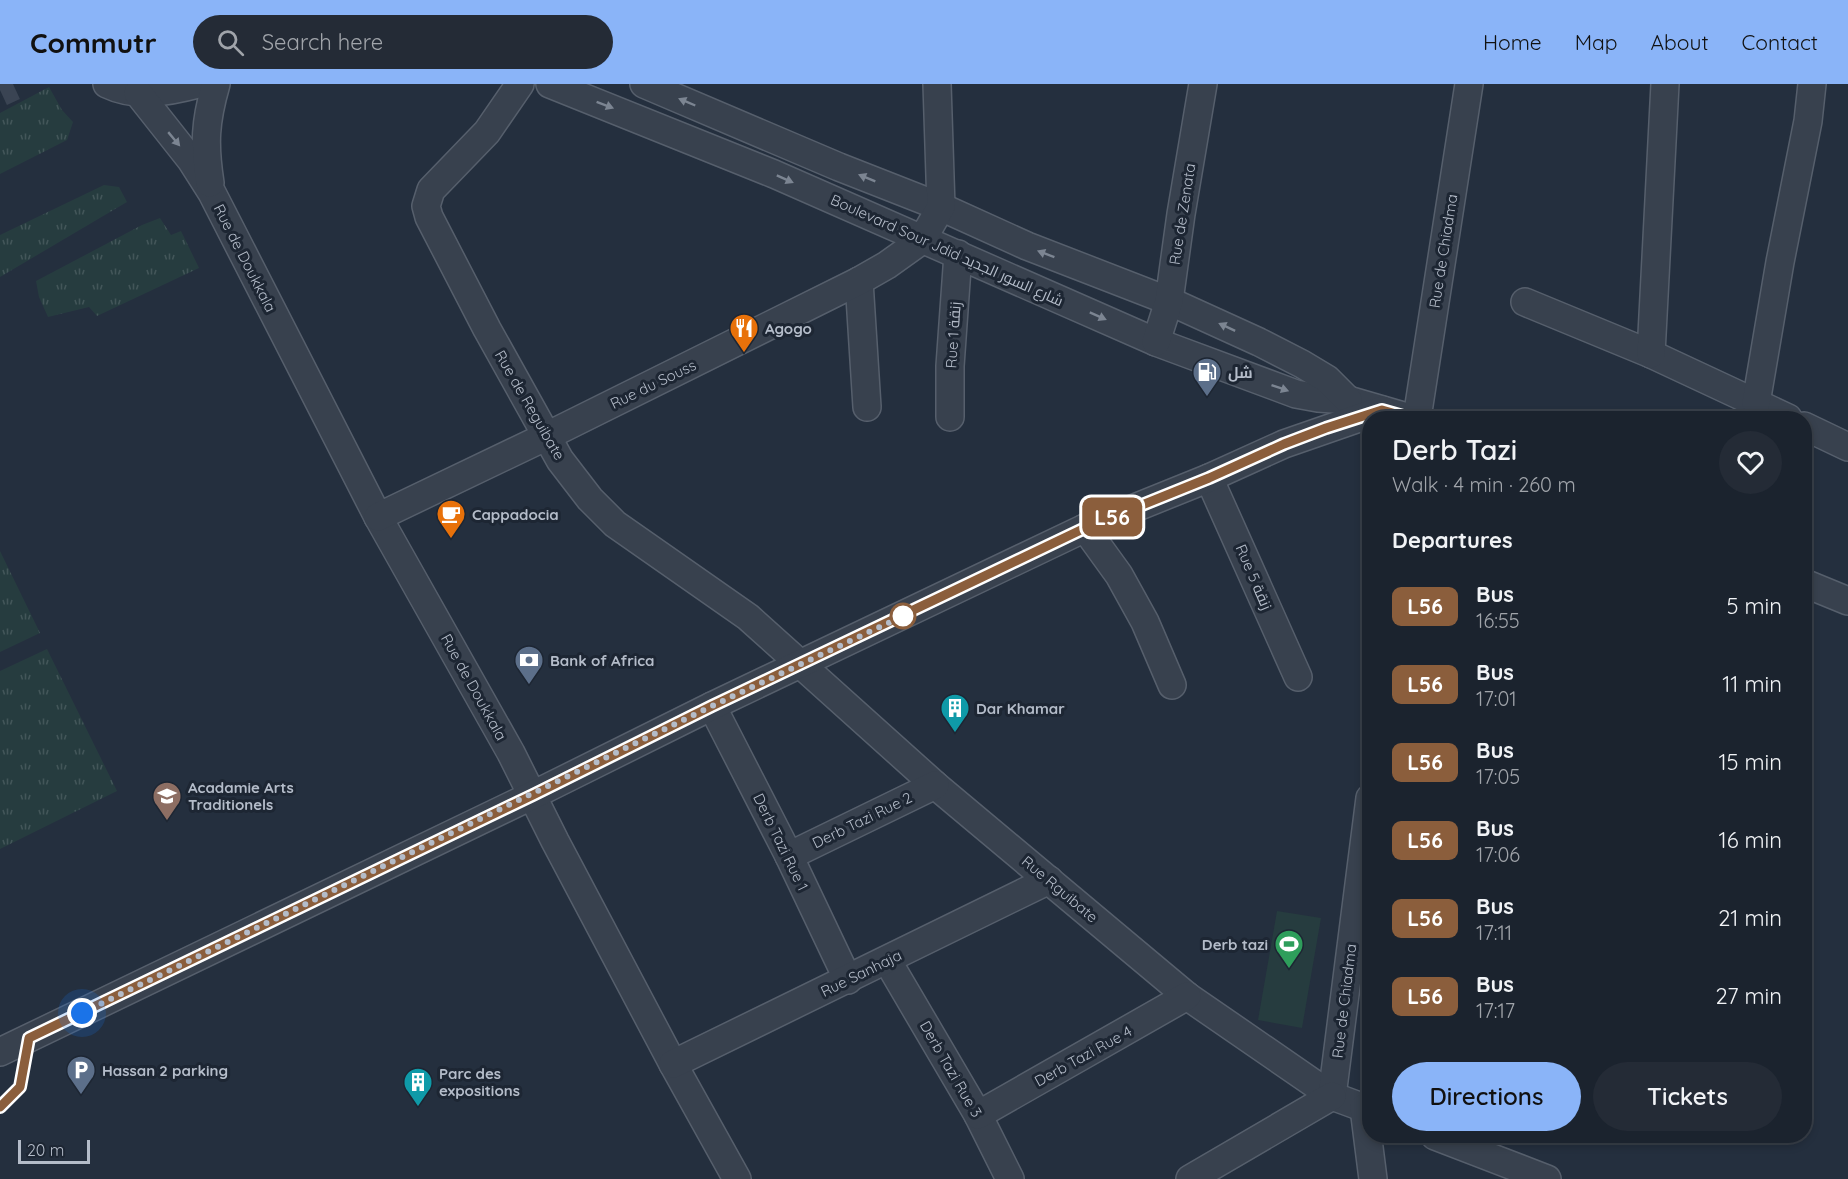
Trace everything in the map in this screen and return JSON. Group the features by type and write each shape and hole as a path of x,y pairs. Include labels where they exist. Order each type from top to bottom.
{"street":[{"path":"107,84 120,90 138,93 171,91 198,84"},
{"name":"Rue de Doukkala","path":"212,193 206,153 206,125 216,84"},
{"name":"Rue de Reguibate","path":"520,84 487,132 431,190 426,206 429,217 487,329 573,478 615,524 748,617 801,664"},
{"name":"Boulevard Sour Jdid شارع السور الجديد","path":"550,84 774,174 1156,342 1296,394 1348,400 1386,411"},
{"name":"Boulevard Sour Jdid شارع السور الجديد","path":"644,84 828,163 940,207 1027,246 1169,301 1302,364 1327,379 1348,400"},
{"path":"922,240 940,207 937,84"},
{"name":"Rue de Zenata","path":"1156,342 1169,301 1203,84"},
{"name":"Rue de Chiadma","path":"1418,411 1469,84"},
{"path":"1651,354 1665,84"},
{"path":"1756,403 1780,262 1808,121 1812,84"},
{"name":"Rue de Doukkala","path":"138,93 191,160 212,193 378,517 533,795 673,1064 737,1179"},
{"name":"Rue du Souss","path":"378,517 859,281 887,265 922,240"},
{"name":"Rue 1 زنقة","path":"950,417 950,366 958,254"},
{"path":"859,281 867,407"},
{"path":"1525,302 1651,354 1773,411"},
{"path":"0,1052 533,795 712,706 1085,528 1209,478 1284,444 1362,417"},
{"path":"1812,430 1848,447"},
{"name":"Rue 5 زنقة","path":"1209,478 1298,677"},
{"path":"1085,528 1119,575 1145,622 1172,685"},
{"path":"1812,586 1848,601"},
{"name":"Rue Rguibate","path":"801,664 935,785 1187,996 1332,1096 1362,1107"},
{"name":"Derb Tazi Rue 1","path":"712,706 789,856 848,980"},
{"name":"Derb Tazi Rue 2","path":"789,856 935,785"},
{"name":"Rue de Chiadma","path":"1332,1096 1362,861"},
{"name":"Rue Sanhaja","path":"673,1064 1049,880"},
{"name":"Derb Tazi Rue 3","path":"887,960 978,1115 1010,1179"},
{"name":"Derb Tazi Rue 4","path":"978,1115 1187,996"},
{"path":"1190,1179 1332,1096"},
{"path":"1370,1143 1373,1179"},
{"path":"1453,1143 1547,1179"}],"green space":[{"path":"49,87 62,110 73,122 67,140 0,174 0,113"},
{"path":"104,185 119,187 127,202 0,277 0,235"},
{"path":"160,218 171,235 181,231 199,268 97,316 89,307 48,317 39,297 36,281 142,225"},
{"path":"0,551 40,633 0,652"},
{"path":"47,649 117,791 0,849 0,671"},
{"name":"Derb tazi","path":"1277,911 1321,918 1302,1028 1258,1020"}],"tunnel":[{"path":"0,90 13,84"}],"bus line":[{"name":"L56","path":"1379,411 1386,411"},
{"name":"L56","path":"0,1107 20,1087 29,1038 712,706 1085,528 1209,478 1284,444 1362,416"}],"place":[{"name":"Agogo","path":"744,354"},
{"name":"شل","path":"1207,398"},
{"name":"Cappadocia","path":"451,540"},
{"name":"Bank of Africa","path":"529,686"},
{"name":"Dar Khamar","path":"955,734"},
{"name":"Acadamie Arts Traditionels","path":"167,822"},
{"name":"Derb tazi","path":"1289,970"},
{"name":"Hassan 2 parking","path":"81,1096"},
{"name":"Parc des expositions","path":"418,1108"}],"route":[{"path":"82,1013 712,706 903,616"}]}
